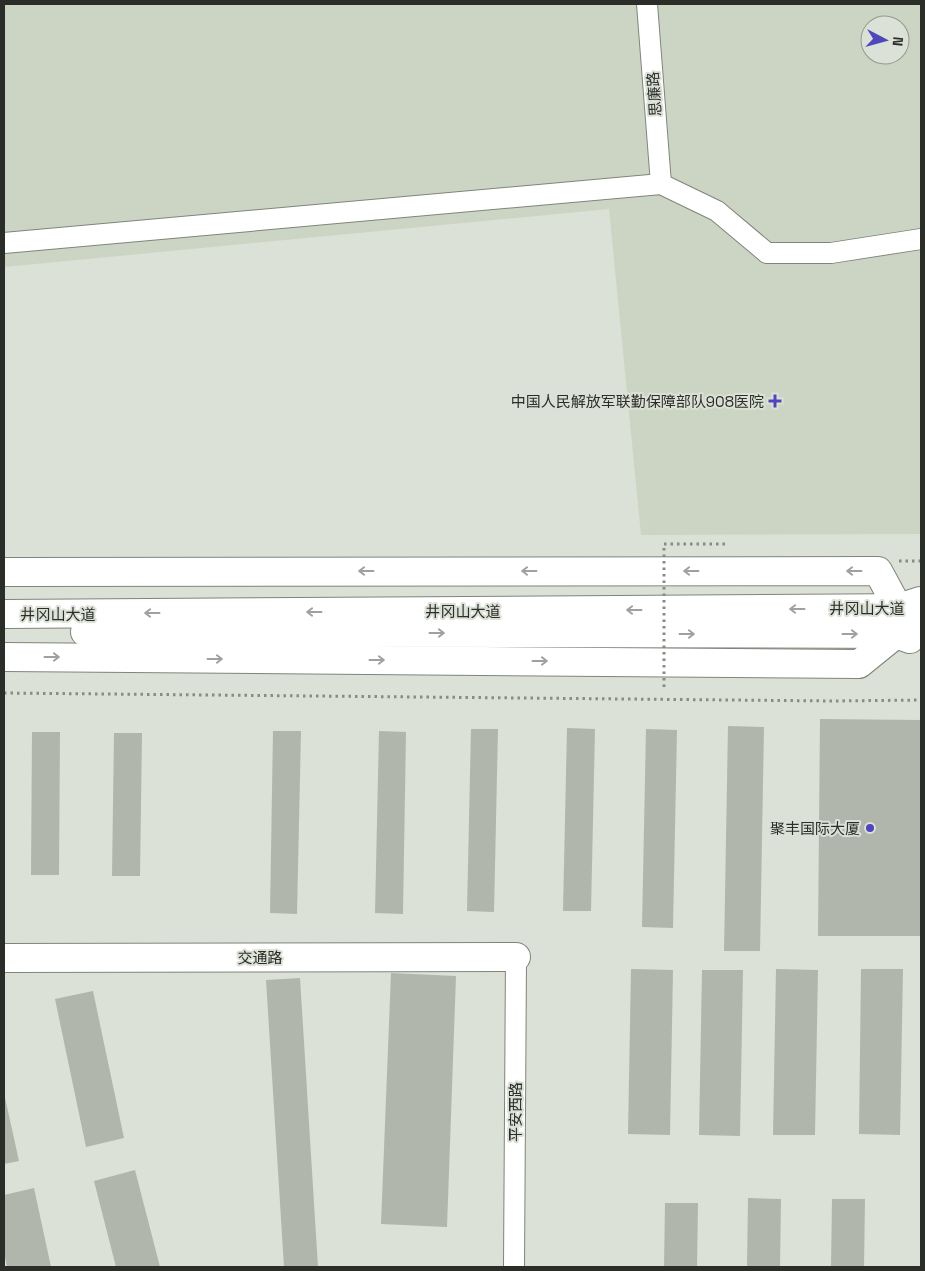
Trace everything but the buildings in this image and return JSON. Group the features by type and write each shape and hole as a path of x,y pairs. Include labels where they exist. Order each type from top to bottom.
{"main road":[{"path":"4,572 878,571 911,617 921,642"},
{"name":"井冈山大道","path":"4,614 911,617"},
{"path":"4,657 859,664 911,617"},
{"name":"井冈山大道","path":"4,632 911,617"},
{"name":"交通路","path":"4,958 516,957"}],"street":[{"name":"思廉路","path":"647,4 660,184"},
{"path":"4,243 660,184 718,211 767,253 831,253 921,239"},
{"name":"平安西路","path":"514,1267 516,957"}],"path":[{"path":"664,687 664,544 729,544"},
{"path":"4,693 921,700"}],"shaded area":[{"name":"中国人民解放军联勤保障部队908医院","path":"4,4 921,4 921,534 641,535 609,209 4,267"}],"place":[{"name":"中国人民解放军联勤保障部队908医院","path":"775,401"},
{"name":"聚丰国际大厦","path":"870,828"}]}
